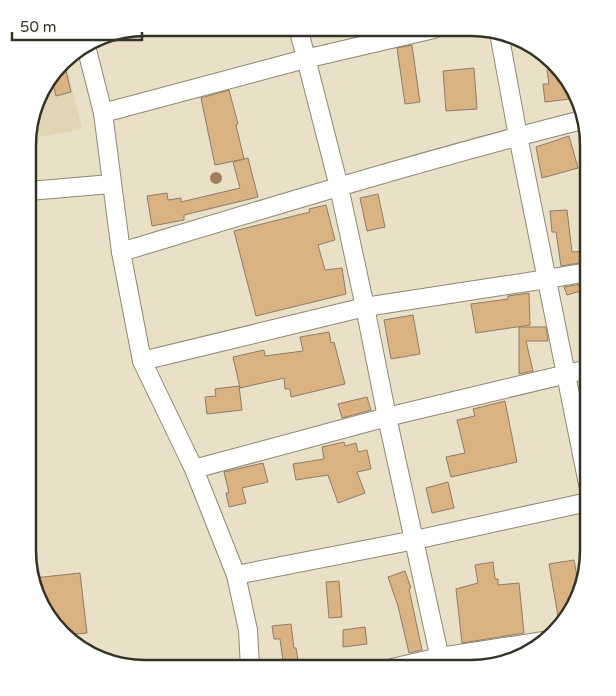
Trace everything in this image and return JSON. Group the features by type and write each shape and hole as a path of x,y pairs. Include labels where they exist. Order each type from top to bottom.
{"street":[{"path":"300,36 339,187 440,660"},
{"path":"102,113 305,58 403,36"},
{"path":"500,40 580,444"},
{"path":"88,53 102,113 121,252 142,361 194,469 236,575 248,630 250,660"},
{"path":"121,252 339,187 577,121"},
{"path":"36,190 111,184"},
{"path":"142,361 365,307 580,274"},
{"path":"194,469 387,417 580,371"},
{"path":"236,575 415,540 580,504"},
{"path":"454,660 527,644"}],"shaded area":[{"path":"67,69 82,129 37,138 38,124 47,97"}],"building":[{"path":"412,45 420,102 405,104 397,48"},
{"path":"474,68 477,109 446,111 443,71"},
{"path":"66,70 71,92 56,96 54,87"},
{"path":"547,70 550,70 553,73 570,99 545,102 543,84 549,84"},
{"path":"229,90 238,124 236,125 244,159 215,165 201,98"},
{"path":"569,136 578,168 542,178 536,147"},
{"path":"248,158 258,197 184,215 184,220 152,226 147,196 167,193 168,200 181,198 181,202 240,188 233,162"},
{"path":"378,194 385,227 367,231 360,198"},
{"path":"326,205 335,240 318,245 325,270 342,268 346,294 256,316 234,231 310,212 309,209"},
{"path":"567,210 572,252 580,251 580,263 561,266 556,232 552,232 550,211"},
{"path":"580,284 580,291 567,295 564,287"},
{"path":"529,293 530,325 476,333 471,304 508,299 508,296"},
{"path":"413,315 420,354 391,359 384,320"},
{"path":"519,327 546,327 548,341 526,341 533,371 519,374"},
{"path":"329,332 331,343 334,342 345,384 291,397 290,389 285,389 284,378 240,388 233,357 264,350 265,356 303,351 300,337"},
{"path":"239,386 242,410 207,414 205,397 216,396 215,389"},
{"path":"367,397 371,410 342,418 338,404"},
{"path":"505,401 517,462 451,477 446,457 465,453 457,420 475,416 473,409"},
{"path":"344,442 345,446 356,443 358,452 367,450 371,469 357,472 365,493 338,503 328,475 296,480 293,464 324,459 322,447"},
{"path":"263,463 268,482 242,488 246,503 229,507 226,493 229,493 224,472"},
{"path":"448,482 454,508 432,513 426,488"},
{"path":"574,560 577,575 571,593 558,616 549,564"},
{"path":"493,562 495,579 498,579 498,585 519,583 524,633 462,643 456,589 478,583 475,565"},
{"path":"405,571 411,588 409,589 422,650 409,653 398,606 388,577"},
{"path":"80,573 87,633 75,634 63,623 47,599 40,577"},
{"path":"339,581 342,617 329,618 326,582"},
{"path":"291,624 294,648 296,648 298,660 283,660 280,639 274,639 272,626"},
{"path":"365,627 367,644 343,647 343,630"}]}
